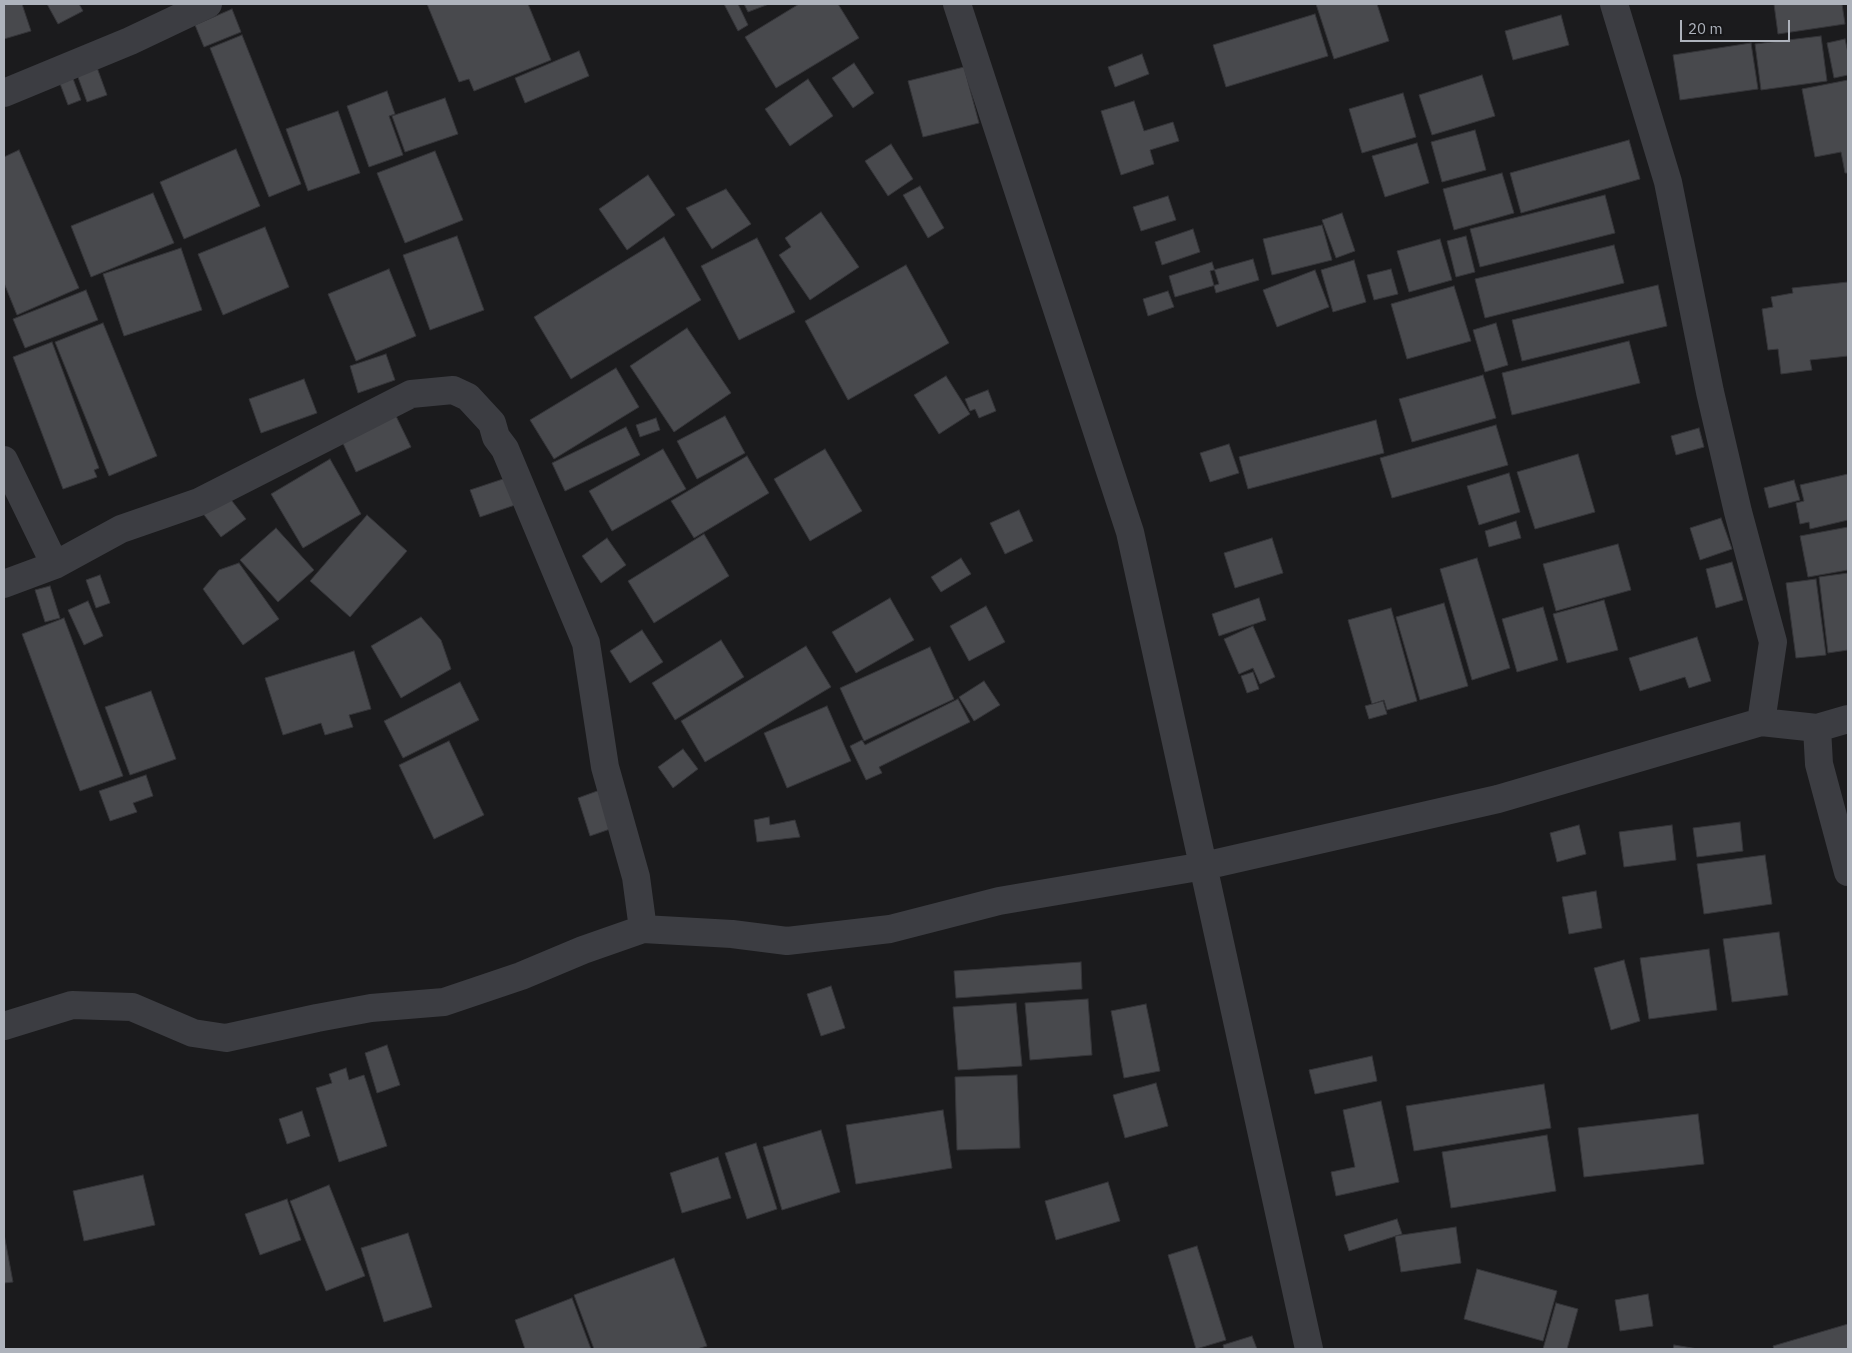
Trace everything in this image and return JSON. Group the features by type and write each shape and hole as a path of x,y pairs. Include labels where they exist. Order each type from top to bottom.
{"street":[{"path":"4,93 130,40 208,4"},
{"path":"957,4 1130,532 1309,1349"},
{"path":"1614,4 1668,182 1710,392 1738,512 1773,642 1761,722"},
{"path":"4,584 55,565 121,529 199,502 411,394 453,390 468,397 492,423 496,437 506,449 586,643 606,767 636,877 643,929"},
{"path":"4,460 55,565"},
{"path":"4,1026 72,1005 132,1007 193,1033 226,1038 371,1008 444,1002 521,976 583,950 643,929 732,934 787,942 890,929 999,901 1204,866 1498,799 1761,722 1817,728 1848,719"},
{"path":"1817,728 1819,764 1848,872"}],"building":[{"path":"4,4 22,4 31,31 4,39"},
{"path":"47,4 79,4 83,11 58,24"},
{"path":"427,4 528,4 551,60 474,91 469,79 459,82"},
{"path":"724,4 738,4 748,25 738,31"},
{"path":"744,4 769,4 748,12"},
{"path":"799,4 838,4 859,38 776,88 745,37"},
{"path":"1316,4 1377,4 1389,41 1334,59"},
{"path":"1774,4 1842,4 1845,24 1778,34"},
{"path":"232,9 241,32 204,47 195,25"},
{"path":"1315,14 1328,56 1226,87 1213,45"},
{"path":"1561,15 1569,45 1513,60 1505,31"},
{"path":"242,35 301,184 269,197 210,48"},
{"path":"1821,36 1827,81 1761,90 1755,44"},
{"path":"1845,39 1848,53 1848,75 1834,78 1827,43"},
{"path":"1751,43 1758,89 1680,100 1673,55"},
{"path":"579,51 589,76 525,103 515,78"},
{"path":"1142,54 1149,74 1115,87 1108,67"},
{"path":"95,62 107,95 87,102 75,69"},
{"path":"854,63 874,93 853,108 832,78"},
{"path":"964,67 979,123 923,137 908,81"},
{"path":"1482,75 1495,116 1432,135 1419,95"},
{"path":"72,76 81,100 68,105 59,81"},
{"path":"808,79 833,116 790,146 765,109"},
{"path":"1848,80 1848,173 1845,173 1841,152 1815,157 1802,89"},
{"path":"387,91 395,114 389,116 403,155 369,167 347,106"},
{"path":"1403,93 1416,137 1362,153 1349,109"},
{"path":"445,98 458,134 405,152 392,116"},
{"path":"1134,101 1144,131 1173,122 1179,141 1150,150 1154,164 1121,175 1101,111"},
{"path":"338,111 360,173 308,191 286,129"},
{"path":"1475,130 1486,170 1442,182 1431,142"},
{"path":"1629,140 1640,179 1521,213 1510,173"},
{"path":"1417,143 1429,183 1385,197 1372,156"},
{"path":"891,144 913,179 888,196 865,161"},
{"path":"236,149 260,206 184,239 160,182"},
{"path":"19,150 79,288 17,315 4,283 4,157"},
{"path":"435,151 463,220 405,243 377,173"},
{"path":"1502,173 1514,213 1454,230 1443,189"},
{"path":"648,175 675,215 627,250 599,209"},
{"path":"920,186 944,228 928,238 903,195"},
{"path":"726,189 751,224 712,249 686,208"},
{"path":"153,193 174,243 91,277 71,226"},
{"path":"1605,195 1615,233 1480,267 1470,229"},
{"path":"1168,196 1176,220 1141,231 1133,207"},
{"path":"821,212 859,267 810,300 779,255 791,247 785,238"},
{"path":"1342,213 1355,251 1336,258 1322,220"},
{"path":"1322,225 1332,260 1272,275 1263,239"},
{"path":"265,227 289,287 223,315 198,254"},
{"path":"1193,229 1200,252 1162,265 1155,242"},
{"path":"457,236 484,310 430,330 403,255"},
{"path":"1466,236 1475,272 1456,277 1447,241"},
{"path":"664,237 701,300 571,379 534,317"},
{"path":"757,238 795,312 739,340 701,266"},
{"path":"1440,239 1452,280 1409,292 1397,251"},
{"path":"1614,245 1624,283 1485,318 1475,279"},
{"path":"181,248 202,310 124,336 103,274"},
{"path":"1253,259 1259,280 1216,293 1210,271"},
{"path":"1354,260 1366,302 1333,312 1321,270"},
{"path":"1212,262 1219,284 1175,297 1169,276"},
{"path":"906,265 949,343 848,400 805,321"},
{"path":"389,269 416,336 356,361 328,294"},
{"path":"1391,269 1398,294 1374,300 1367,275"},
{"path":"1315,270 1329,307 1277,327 1263,290"},
{"path":"1848,282 1848,356 1810,360 1812,370 1781,374 1778,349 1768,350 1762,309 1773,307 1771,297 1793,293 1792,288"},
{"path":"1658,285 1667,326 1522,361 1512,320"},
{"path":"1454,286 1471,341 1407,359 1391,304"},
{"path":"86,290 98,320 25,348 13,319"},
{"path":"1168,291 1174,307 1148,316 1143,299"},
{"path":"103,323 157,456 109,476 55,342"},
{"path":"1496,323 1508,365 1485,372 1473,330"},
{"path":"687,328 731,393 674,432 630,366"},
{"path":"1629,341 1640,383 1512,415 1502,373"},
{"path":"52,342 99,468 94,470 97,477 63,489 13,357"},
{"path":"386,354 395,380 358,393 350,366"},
{"path":"616,368 639,407 554,459 530,420"},
{"path":"1483,375 1496,418 1412,442 1399,399"},
{"path":"946,376 970,414 939,434 914,395"},
{"path":"304,379 317,413 261,433 249,399"},
{"path":"988,390 996,411 979,418 975,409 970,411 965,399"},
{"path":"395,414 411,447 356,472 341,439"},
{"path":"725,416 745,453 697,479 677,441"},
{"path":"656,418 660,430 640,437 636,425"},
{"path":"1376,420 1384,453 1248,489 1239,457"},
{"path":"1496,425 1508,465 1392,498 1380,458"},
{"path":"626,427 640,455 565,491 552,463"},
{"path":"1699,428 1704,447 1676,455 1671,436"},
{"path":"1229,444 1239,473 1210,482 1200,453"},
{"path":"663,449 686,489 612,531 589,491"},
{"path":"825,449 862,511 810,541 774,479"},
{"path":"1578,454 1595,512 1535,529 1517,472"},
{"path":"747,456 769,493 694,538 671,501"},
{"path":"330,459 361,514 303,548 271,494"},
{"path":"1509,473 1520,512 1479,525 1467,486"},
{"path":"1848,474 1848,520 1810,529 1809,522 1800,524 1796,503 1804,501 1800,485"},
{"path":"506,478 515,505 480,517 470,490"},
{"path":"1794,480 1800,500 1769,508 1764,488"},
{"path":"225,492 246,519 221,537 201,511"},
{"path":"1019,510 1033,541 1005,554 990,523"},
{"path":"367,515 407,551 350,617 310,581"},
{"path":"1721,518 1732,549 1700,560 1690,528"},
{"path":"1516,521 1521,538 1489,547 1485,531"},
{"path":"1848,527 1848,570 1808,577 1800,536"},
{"path":"276,528 314,570 278,602 240,560"},
{"path":"704,534 729,576 654,623 628,581"},
{"path":"607,538 626,565 601,583 582,556"},
{"path":"1272,538 1283,573 1235,588 1224,553"},
{"path":"1618,544 1631,590 1556,611 1543,564"},
{"path":"961,558 971,574 941,592 931,577"},
{"path":"1477,558 1510,668 1472,680 1440,569"},
{"path":"1732,562 1743,600 1716,608 1706,569"},
{"path":"239,563 279,619 243,645 203,589 219,570"},
{"path":"1848,573 1848,650 1828,653 1819,577"},
{"path":"100,575 110,603 96,608 86,580"},
{"path":"1816,579 1826,655 1796,658 1786,583"},
{"path":"50,586 60,618 45,622 35,590"},
{"path":"890,598 914,640 856,673 832,632"},
{"path":"1259,598 1266,620 1219,636 1212,614"},
{"path":"1604,600 1618,650 1567,663 1553,614"},
{"path":"88,601 103,636 84,645 68,610"},
{"path":"1444,603 1468,686 1420,700 1396,617"},
{"path":"986,606 1005,642 969,661 950,626"},
{"path":"1543,607 1558,660 1517,672 1502,619"},
{"path":"1391,608 1417,701 1387,710 1384,700 1372,704 1348,620"},
{"path":"421,617 441,640 451,669 401,698 371,646"},
{"path":"64,618 123,776 80,791 22,634"},
{"path":"1253,626 1275,677 1260,684 1253,668 1239,674 1224,639"},
{"path":"642,630 663,662 630,683 610,651"},
{"path":"1697,637 1711,681 1689,688 1685,677 1640,691 1629,658"},
{"path":"721,640 744,677 675,720 652,683"},
{"path":"806,646 831,687 705,762 681,721"},
{"path":"930,647 954,699 864,741 840,688"},
{"path":"354,651 371,709 349,715 353,727 325,735 321,723 283,735 265,678"},
{"path":"1253,672 1259,689 1247,693 1241,676"},
{"path":"984,681 1000,705 974,721 959,697"},
{"path":"460,682 479,720 403,758 384,721"},
{"path":"151,691 176,759 130,775 105,707"},
{"path":"958,699 970,722 879,767 882,773 866,780 850,746 862,740 865,745"},
{"path":"1383,701 1387,714 1369,719 1365,706"},
{"path":"827,706 851,761 787,788 764,733"},
{"path":"449,741 484,815 434,839 399,765"},
{"path":"683,749 698,769 673,788 658,767"},
{"path":"146,775 153,796 133,803 137,812 110,821 99,791"},
{"path":"600,790 613,828 590,836 578,798"},
{"path":"769,817 770,825 795,820 800,837 757,842 754,820"},
{"path":"1740,822 1743,851 1697,857 1693,828"},
{"path":"1579,825 1586,854 1557,862 1550,833"},
{"path":"1672,825 1676,860 1624,867 1619,832"},
{"path":"1765,855 1772,904 1704,914 1697,864"},
{"path":"1596,891 1602,928 1569,934 1562,897"},
{"path":"1779,932 1788,995 1732,1002 1723,939"},
{"path":"1709,949 1717,1010 1649,1019 1640,958"},
{"path":"1624,960 1640,1021 1611,1030 1594,968"},
{"path":"1081,962 1082,989 956,998 954,971"},
{"path":"831,986 845,1028 821,1036 807,994"},
{"path":"1088,999 1092,1055 1030,1060 1025,1003"},
{"path":"1016,1003 1022,1066 958,1070 953,1007"},
{"path":"1146,1004 1160,1071 1124,1078 1111,1011"},
{"path":"387,1045 400,1085 377,1093 365,1053"},
{"path":"1372,1056 1377,1081 1315,1094 1309,1070"},
{"path":"346,1068 349,1080 364,1075 387,1146 339,1162 316,1088 332,1083 329,1074"},
{"path":"1017,1075 1020,1148 957,1150 955,1077"},
{"path":"1156,1083 1168,1126 1125,1138 1113,1095"},
{"path":"1544,1084 1551,1128 1414,1151 1406,1106"},
{"path":"1381,1101 1399,1182 1336,1196 1331,1172 1355,1167 1343,1110"},
{"path":"943,1110 952,1168 856,1184 846,1125"},
{"path":"302,1111 310,1136 287,1144 279,1119"},
{"path":"1698,1114 1704,1164 1584,1177 1578,1128"},
{"path":"821,1130 840,1192 782,1210 763,1147"},
{"path":"1547,1135 1556,1191 1451,1208 1442,1152"},
{"path":"756,1143 777,1209 747,1219 725,1153"},
{"path":"718,1157 731,1198 682,1213 670,1173"},
{"path":"143,1175 155,1225 84,1241 73,1191"},
{"path":"1108,1182 1120,1221 1056,1240 1045,1201"},
{"path":"329,1185 365,1276 326,1291 290,1201"},
{"path":"287,1199 301,1240 260,1255 245,1214"},
{"path":"1397,1219 1402,1234 1349,1251 1344,1235"},
{"path":"1456,1227 1461,1263 1401,1272 1395,1236"},
{"path":"408,1233 432,1307 384,1322 361,1248"},
{"path":"4,1234 13,1282 4,1283"},
{"path":"1197,1246 1226,1340 1196,1349 1168,1255"},
{"path":"674,1258 707,1346 697,1349 594,1349 574,1295"},
{"path":"1477,1269 1557,1291 1543,1341 1464,1319"},
{"path":"1648,1294 1653,1326 1620,1331 1615,1300"},
{"path":"572,1298 591,1349 525,1349 515,1320"},
{"path":"1556,1303 1578,1309 1567,1349 1543,1349"},
{"path":"1848,1324 1848,1349 1774,1349 1773,1346"},
{"path":"1252,1336 1257,1349 1224,1349 1223,1345"},
{"path":"1674,1345 1698,1349 1673,1349"}]}
